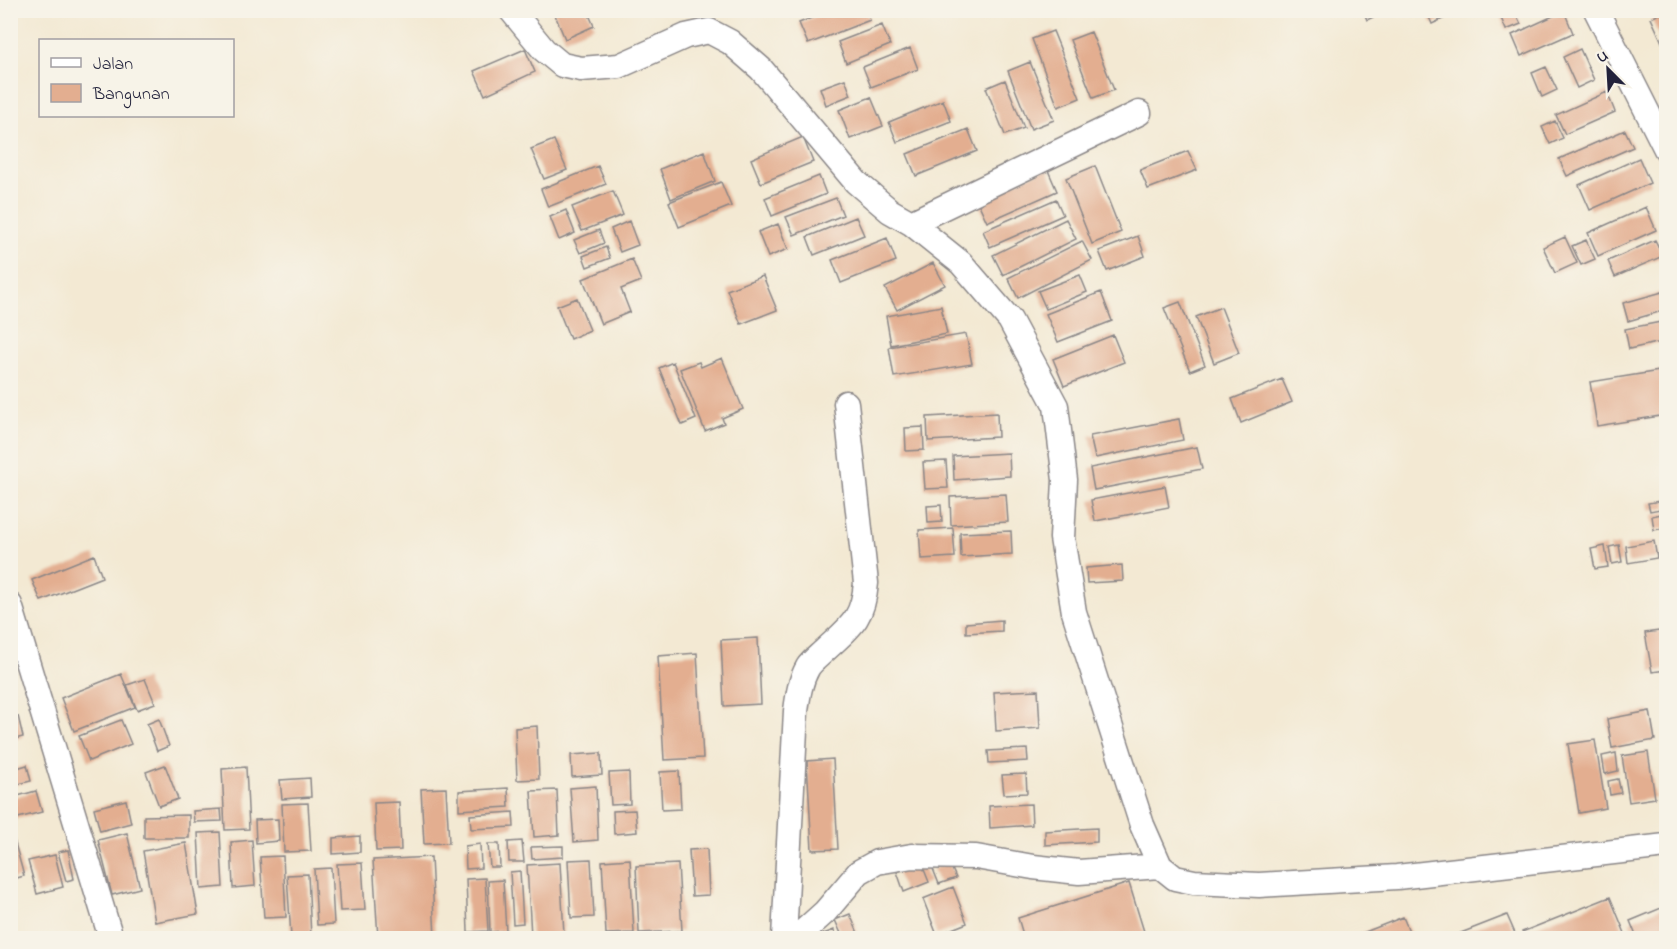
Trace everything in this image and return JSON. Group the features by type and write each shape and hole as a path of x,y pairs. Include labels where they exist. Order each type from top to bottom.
{"street":[{"path":"511,10 544,50 562,65 581,69 619,66 686,36 709,31 730,42 761,69 856,182 961,263 1010,320 1056,406 1065,480 1062,538 1074,612 1142,825 1160,866 1175,878 1194,882 1259,885 1397,876 1666,846"},
{"path":"1596,10 1666,149"},
{"path":"911,223 1138,113"},
{"path":"784,939 799,687 809,665 860,615 865,598 866,583 846,404"},
{"path":"10,604 111,939"},
{"path":"792,939 825,912 859,872 877,862 912,856 976,857 1079,872 1160,866"}],"building":[{"path":"553,10 587,10 594,26 565,39"},
{"path":"831,10 866,10 870,20 808,44 799,23"},
{"path":"1363,10 1388,10 1367,20"},
{"path":"1426,10 1462,10 1432,24"},
{"path":"1514,10 1521,24 1506,30 1499,13"},
{"path":"1564,11 1573,33 1521,56 1512,35"},
{"path":"1666,11 1666,51 1651,18"},
{"path":"882,25 890,45 846,63 838,42"},
{"path":"1053,31 1080,98 1058,107 1032,39"},
{"path":"1091,32 1114,90 1093,98 1070,40"},
{"path":"910,48 918,69 871,87 863,67"},
{"path":"525,49 535,72 485,95 474,71"},
{"path":"1580,49 1594,80 1577,88 1563,57"},
{"path":"1030,62 1054,120 1031,129 1008,71"},
{"path":"1546,67 1557,90 1542,97 1532,73"},
{"path":"845,79 851,95 826,105 820,88"},
{"path":"1005,80 1024,128 1005,135 986,88"},
{"path":"1607,92 1615,112 1565,134 1556,115"},
{"path":"871,97 883,126 850,139 839,110"},
{"path":"943,100 951,121 897,142 889,122"},
{"path":"1555,121 1563,138 1550,144 1542,127"},
{"path":"968,129 977,151 916,176 907,154"},
{"path":"1625,130 1633,147 1567,176 1559,159"},
{"path":"803,137 813,162 761,183 751,159"},
{"path":"554,140 567,170 544,179 531,149"},
{"path":"704,151 715,181 671,199 660,169"},
{"path":"1188,151 1197,170 1148,189 1140,170"},
{"path":"1639,158 1650,183 1590,210 1579,185"},
{"path":"598,166 606,184 548,207 541,189"},
{"path":"1095,166 1121,232 1092,244 1066,178"},
{"path":"1047,168 1057,191 987,222 977,200"},
{"path":"819,176 826,194 772,216 765,198"},
{"path":"721,182 731,206 679,227 669,202"},
{"path":"613,191 623,215 582,231 572,207"},
{"path":"836,198 843,215 794,235 786,217"},
{"path":"1056,199 1063,215 990,247 983,231"},
{"path":"1646,207 1656,230 1598,256 1588,233"},
{"path":"566,210 575,233 559,240 550,217"},
{"path":"856,217 864,235 814,255 807,237"},
{"path":"1066,219 1076,239 1003,275 993,255"},
{"path":"629,221 638,245 620,252 611,229"},
{"path":"778,224 788,249 768,257 758,232"},
{"path":"599,230 604,243 580,253 574,240"},
{"path":"1138,236 1145,256 1107,271 1099,251"},
{"path":"1565,237 1577,263 1555,273 1543,247"},
{"path":"887,238 896,261 841,283 832,260"},
{"path":"1586,240 1595,259 1581,265 1572,246"},
{"path":"1655,240 1663,256 1615,277 1608,261"},
{"path":"1082,241 1092,260 1018,298 1008,278"},
{"path":"606,247 610,258 587,267 583,256"},
{"path":"632,259 641,281 621,289 630,312 601,324 583,279"},
{"path":"933,263 945,285 897,310 885,288"},
{"path":"1080,275 1087,292 1046,309 1038,291"},
{"path":"763,276 777,310 741,324 727,290"},
{"path":"1666,291 1666,310 1628,321 1623,303"},
{"path":"1101,292 1112,321 1058,342 1046,314"},
{"path":"577,298 590,330 570,339 557,306"},
{"path":"1180,302 1205,365 1190,371 1164,308"},
{"path":"941,306 947,334 891,345 886,316"},
{"path":"1221,307 1239,353 1214,363 1196,317"},
{"path":"1666,321 1666,341 1629,349 1625,329"},
{"path":"966,334 972,364 894,377 889,347"},
{"path":"1113,335 1124,362 1064,386 1053,359"},
{"path":"722,358 743,409 722,418 724,423 705,431 680,369 699,362 701,367"},
{"path":"673,362 696,419 682,425 659,368"},
{"path":"1666,370 1666,415 1597,426 1590,382"},
{"path":"1282,379 1292,402 1241,423 1232,399"},
{"path":"997,413 998,437 928,441 927,417"},
{"path":"1179,419 1183,440 1095,458 1090,436"},
{"path":"923,427 924,450 906,451 905,428"},
{"path":"1197,447 1202,469 1094,490 1090,468"},
{"path":"1009,453 1010,476 954,480 953,456"},
{"path":"946,461 948,488 925,489 923,462"},
{"path":"1165,486 1169,507 1095,521 1091,500"},
{"path":"1006,494 1008,522 951,525 950,497"},
{"path":"1666,500 1666,508 1650,511 1648,503"},
{"path":"941,505 942,522 928,523 927,506"},
{"path":"1666,513 1666,528 1654,530 1652,516"},
{"path":"953,528 955,557 921,559 919,530"},
{"path":"1011,531 1012,554 961,557 960,533"},
{"path":"1654,541 1657,558 1628,563 1626,546"},
{"path":"1619,545 1622,562 1612,564 1609,547"},
{"path":"1605,546 1608,567 1595,569 1591,549"},
{"path":"94,555 102,577 41,601 32,580"},
{"path":"1122,565 1123,581 1087,583 1086,568"},
{"path":"1002,620 1002,631 966,633 966,623"},
{"path":"1666,630 1666,670 1652,672 1645,633"},
{"path":"758,638 761,704 724,706 721,640"},
{"path":"697,653 703,758 664,760 658,656"},
{"path":"121,674 135,707 74,731 61,698"},
{"path":"145,679 155,703 137,710 127,685"},
{"path":"1038,690 1040,728 996,731 994,692"},
{"path":"1650,711 1655,740 1612,748 1607,719"},
{"path":"18,716 23,737 10,740 10,718"},
{"path":"159,719 169,746 157,751 147,724"},
{"path":"121,720 131,744 89,761 79,736"},
{"path":"537,726 539,779 517,780 515,728"},
{"path":"1595,740 1606,808 1579,813 1568,744"},
{"path":"1027,749 1028,761 989,763 988,751"},
{"path":"1648,752 1655,798 1629,802 1622,756"},
{"path":"601,753 602,775 572,777 571,755"},
{"path":"1616,753 1618,771 1605,774 1602,756"},
{"path":"833,759 838,849 812,850 807,761"},
{"path":"27,765 31,781 10,786 10,770"},
{"path":"165,765 178,799 159,806 146,772"},
{"path":"246,767 249,829 225,830 222,769"},
{"path":"679,771 681,809 662,810 660,772"},
{"path":"629,772 630,804 611,805 609,773"},
{"path":"1026,774 1027,793 1004,794 1002,775"},
{"path":"310,778 311,797 282,799 280,780"},
{"path":"1618,779 1621,793 1610,795 1608,781"},
{"path":"596,786 598,840 574,842 570,788"},
{"path":"446,788 449,843 424,844 421,789"},
{"path":"508,788 509,807 459,810 459,791"},
{"path":"557,790 559,835 534,837 531,791"},
{"path":"36,791 42,812 10,820 10,798"},
{"path":"126,800 131,823 100,831 94,808"},
{"path":"399,802 401,850 376,851 374,803"},
{"path":"308,803 311,851 284,852 282,804"},
{"path":"1031,804 1032,825 990,828 989,806"},
{"path":"221,809 222,821 194,822 193,811"},
{"path":"635,810 637,832 614,834 613,811"},
{"path":"513,812 514,827 471,829 470,815"},
{"path":"189,815 189,838 144,838 144,816"},
{"path":"278,819 279,841 256,843 255,820"},
{"path":"10,825 24,876 10,880"},
{"path":"1097,828 1097,842 1045,845 1045,831"},
{"path":"220,832 223,887 201,889 198,833"},
{"path":"127,833 140,888 112,895 98,840"},
{"path":"360,836 360,852 333,854 333,838"},
{"path":"252,840 255,886 233,888 231,842"},
{"path":"522,841 524,862 509,862 508,842"},
{"path":"186,843 198,914 155,922 143,851"},
{"path":"480,844 481,868 466,869 465,846"},
{"path":"488,844 499,844 500,867 490,867"},
{"path":"563,846 563,857 532,859 531,847"},
{"path":"707,849 709,895 692,896 689,850"},
{"path":"68,850 74,879 66,881 58,852"},
{"path":"55,855 63,887 37,894 28,861"},
{"path":"283,856 286,917 264,918 260,857"},
{"path":"431,857 435,938 378,938 373,860"},
{"path":"591,859 594,917 571,918 568,860"},
{"path":"630,859 634,933 606,934 602,861"},
{"path":"921,862 929,882 904,892 897,872"},
{"path":"949,862 956,878 939,884 933,869"},
{"path":"362,863 365,910 340,911 337,864"},
{"path":"560,863 564,934 531,936 527,865"},
{"path":"678,864 682,931 639,933 636,866"},
{"path":"331,868 334,924 317,925 314,869"},
{"path":"520,871 523,923 513,924 510,872"},
{"path":"308,874 311,937 291,937 287,875"},
{"path":"485,878 488,931 468,932 466,879"},
{"path":"503,880 506,931 490,932 488,881"},
{"path":"1129,883 1146,938 1024,938 1018,918"},
{"path":"953,887 967,923 937,935 923,899"},
{"path":"1610,897 1627,938 1524,938 1522,932"},
{"path":"1666,906 1666,938 1637,938 1630,921"},
{"path":"850,914 860,938 843,938 835,920"},
{"path":"1507,915 1517,938 1448,938"},
{"path":"1403,917 1412,938 1350,938"},
{"path":"834,930 837,938 813,938"}]}
